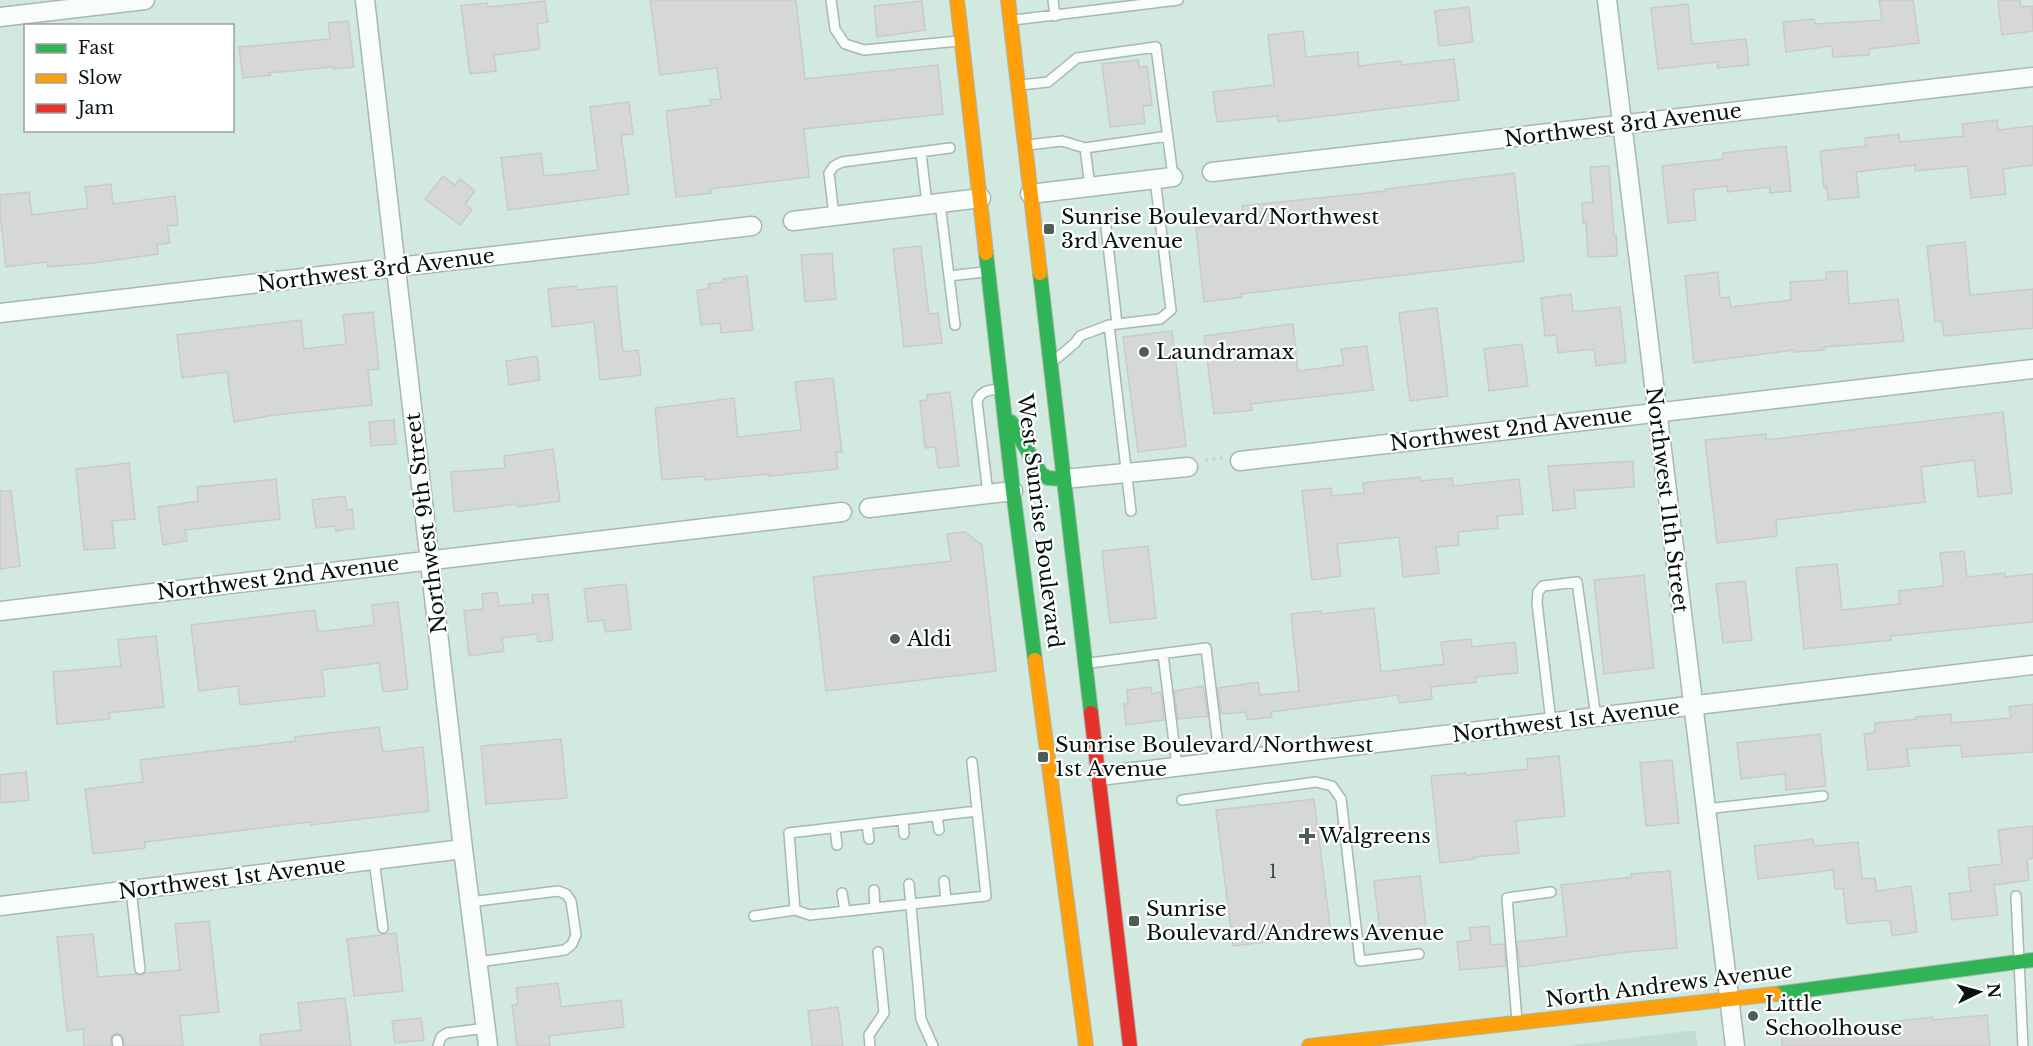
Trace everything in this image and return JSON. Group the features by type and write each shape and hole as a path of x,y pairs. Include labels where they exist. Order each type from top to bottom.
{"main road":[{"name":"West Sunrise Boulevard","path":"957,0 1013,491 1086,1046"},
{"name":"West Sunrise Boulevard","path":"1008,0 1130,1046"},
{"path":"1004,409 1041,474 1048,478 1064,478"},
{"name":"North Andrews Avenue","path":"1310,1046 1729,1000 2027,961"}],"street":[{"path":"0,17 145,0"},
{"name":"Northwest 9th Street","path":"364,0 487,1037"},
{"name":"Northwest 11th Street","path":"1607,0 1735,1046"},
{"name":"Northwest 3rd Avenue","path":"1212,172 2033,77"},
{"path":"1030,194 1164,178"},
{"path":"793,221 981,198"},
{"name":"Northwest 3rd Avenue","path":"0,313 752,226"},
{"name":"Northwest 2nd Avenue","path":"1240,462 2033,369"},
{"path":"1064,478 1188,467"},
{"path":"869,508 1013,491"},
{"name":"Northwest 2nd Avenue","path":"0,611 842,512"},
{"name":"Northwest 1st Avenue","path":"1099,776 2033,665"},
{"name":"Northwest 1st Avenue","path":"0,906 463,849"}],"lane":[{"path":"831,0 835,29 845,44 864,51 962,40"},
{"path":"1053,0 1055,16"},
{"path":"1010,21 1179,0"},
{"path":"1018,85 1048,82 1077,58 1156,47 1168,136 1164,178 1171,310 1160,319 1113,325 1080,336 1050,364"},
{"path":"1025,145 1062,141 1085,148 1168,136"},
{"path":"834,216 829,173 834,166 842,162 950,148"},
{"path":"1085,148 1090,187"},
{"path":"921,153 949,276 955,325"},
{"path":"1105,218 1131,511"},
{"path":"949,276 989,272"},
{"path":"988,494 977,401 980,394 986,391 1002,389"},
{"path":"1551,722 1537,603 1538,592 1543,586 1577,582 1596,717"},
{"path":"1085,663 1206,648 1220,762"},
{"path":"1163,654 1177,767"},
{"path":"754,916 795,910 810,915 986,896 972,762"},
{"path":"1182,800 1316,782 1332,786 1341,799 1360,961 1419,954"},
{"path":"1705,809 1823,796"},
{"path":"795,910 789,833 977,811"},
{"path":"937,816 939,830"},
{"path":"903,820 904,834"},
{"path":"867,824 869,839"},
{"path":"835,828 837,845"},
{"path":"374,860 383,928"},
{"path":"944,881 946,900"},
{"path":"909,884 921,1019 933,1046"},
{"path":"131,890 140,969"},
{"path":"874,890 875,908"},
{"path":"470,902 558,891 566,894 571,902 576,935 566,951 477,962"},
{"path":"1518,1023 1507,898 1551,892"},
{"path":"842,893 845,911"},
{"path":"2016,896 2027,961 2023,1046"},
{"path":"870,1046 869,1035 884,1013 878,952"},
{"path":"438,1046 441,1037 447,1033 487,1037"}],"path":[{"path":"1188,467 1196,461 1230,457 1240,462"}],"green space":[{"path":"1688,1031 1695,1031 1698,1046 1566,1046"}],"building":[{"path":"650,0 796,0 805,79 938,65 943,114 804,129 809,177 710,189 711,193 676,197 666,111 711,105 710,100 721,99 717,68 660,75"},
{"path":"1879,0 1913,0 1919,43 1869,49 1869,55 1833,57 1832,46 1786,52 1783,22 1814,19 1815,24 1882,20"},
{"path":"1998,0 2020,0 2021,7 2032,6 2033,31 2002,35"},
{"path":"545,1 548,22 537,24 540,49 494,55 496,71 470,74 461,6 487,3 488,7"},
{"path":"922,1 925,30 877,37 874,6"},
{"path":"1688,4 1692,44 1746,39 1749,65 1718,68 1717,62 1658,69 1651,8"},
{"path":"1469,7 1473,42 1439,46 1435,11"},
{"path":"348,21 354,67 269,73 270,75 243,78 239,47 330,39 328,23"},
{"path":"1303,31 1306,57 1358,52 1359,66 1401,61 1401,65 1454,59 1459,100 1278,122 1278,116 1217,122 1213,92 1274,85 1268,35"},
{"path":"1138,60 1139,67 1147,66 1152,105 1143,106 1145,123 1110,127 1102,64"},
{"path":"629,102 633,134 621,135 629,194 508,210 501,158 541,153 544,176 598,170 590,107"},
{"path":"1997,120 1998,130 2033,126 2033,165 2003,169 2006,194 1971,198 1967,166 1915,171 1915,165 1856,172 1859,197 1828,200 1827,187 1824,188 1820,151 1866,146 1865,138 1899,134 1900,142 1964,136 1962,124"},
{"path":"1786,146 1791,191 1770,193 1770,187 1728,192 1727,186 1693,190 1696,220 1668,223 1662,166 1723,159 1723,153"},
{"path":"1609,166 1617,256 1588,257 1582,203 1593,202 1590,167"},
{"path":"1514,173 1524,261 1241,294 1242,297 1204,302 1196,228 1244,223 1242,206 1386,191 1386,189"},
{"path":"443,176 455,185 460,179 475,191 465,204 472,210 460,225 425,199"},
{"path":"111,184 113,204 175,196 178,225 167,226 170,243 157,245 158,254 48,267 47,262 6,267 0,195 29,192 32,215 88,208 85,187"},
{"path":"1965,242 1970,295 2033,289 2033,328 1944,336 1942,321 1935,322 1927,246"},
{"path":"921,246 929,314 938,313 942,343 904,347 893,249"},
{"path":"832,253 836,299 805,302 801,255"},
{"path":"1847,271 1849,304 1898,299 1904,341 1824,347 1824,350 1794,352 1794,350 1694,363 1685,276 1718,272 1720,298 1729,297 1731,307 1791,300 1790,282 1826,280 1826,272"},
{"path":"747,276 753,330 721,333 720,323 701,325 697,290 709,289 708,284 723,282 723,279"},
{"path":"576,286 577,290 616,286 623,352 638,350 641,375 600,380 594,322 552,327 548,289"},
{"path":"1571,294 1573,312 1620,307 1626,362 1596,366 1594,349 1558,353 1556,335 1545,336 1541,298"},
{"path":"1437,308 1448,396 1410,401 1399,313"},
{"path":"373,312 379,369 368,370 372,405 274,415 234,422 227,372 182,378 177,335 301,320 304,349 346,344 343,315"},
{"path":"1293,324 1298,371 1344,365 1341,349 1367,346 1373,390 1251,404 1252,410 1214,414 1204,336"},
{"path":"1172,331 1186,446 1138,452 1123,337"},
{"path":"1522,344 1528,386 1489,391 1484,349"},
{"path":"537,356 540,380 509,385 506,361"},
{"path":"833,378 842,452 836,452 838,469 705,480 704,476 662,480 655,408 734,398 738,437 801,430 795,382"},
{"path":"950,392 959,466 938,468 935,447 925,448 920,401 927,400 927,395"},
{"path":"2003,412 2012,493 1978,497 1974,460 1921,467 1925,502 1776,520 1777,536 1717,543 1705,440 1766,434 1766,440"},
{"path":"394,420 396,444 371,446 369,422"},
{"path":"553,449 560,501 454,512 451,472 505,468 504,456"},
{"path":"1633,461 1634,487 1574,491 1576,508 1553,511 1548,466"},
{"path":"129,463 135,519 112,521 115,548 84,550 76,469"},
{"path":"1420,477 1421,481 1452,478 1453,486 1519,479 1523,514 1497,516 1498,528 1458,532 1459,545 1436,547 1439,573 1403,577 1399,537 1337,544 1341,576 1312,580 1302,491 1331,488 1332,496 1364,493 1363,483"},
{"path":"276,479 280,519 185,530 187,541 163,545 158,507 198,501 197,487"},
{"path":"0,491 11,491 20,566 0,569"},
{"path":"345,496 347,510 352,509 354,528 336,531 336,526 316,528 312,500"},
{"path":"965,532 982,545 996,671 826,691 813,577 951,561 947,534"},
{"path":"1148,546 1156,618 1110,623 1102,551"},
{"path":"1964,551 1967,577 2005,573 2005,577 2033,574 2033,622 1891,636 1891,640 1804,649 1796,568 1837,564 1842,610 1900,604 1898,591 1944,586 1940,553"},
{"path":"1644,575 1654,668 1604,674 1594,580"},
{"path":"1745,581 1752,640 1723,643 1716,584"},
{"path":"626,584 631,629 605,632 604,620 588,622 584,589"},
{"path":"497,592 499,606 533,603 532,595 548,594 553,640 538,642 537,634 502,638 504,651 469,656 464,611 483,609 482,594"},
{"path":"398,602 408,689 383,692 379,663 322,670 325,696 240,705 238,686 199,691 191,625 315,610 318,632 374,625 372,605"},
{"path":"1374,608 1381,672 1444,664 1441,642 1471,639 1472,647 1515,642 1518,673 1475,677 1476,682 1431,687 1432,699 1399,703 1398,695 1271,712 1272,717 1247,720 1246,712 1221,714 1218,688 1258,682 1260,695 1299,691 1291,614 1321,611 1321,614"},
{"path":"156,636 164,707 109,713 110,719 57,724 53,672 121,666 118,640"},
{"path":"1203,686 1208,716 1178,719 1174,691"},
{"path":"1151,687 1152,694 1161,692 1164,720 1126,725 1124,704 1128,704 1127,690"},
{"path":"2033,704 2033,752 1962,757 1961,745 1907,749 1909,766 1868,770 1864,734 1875,732 1875,723 1951,714 1952,723 2011,718 2009,707"},
{"path":"379,727 383,752 423,747 429,811 311,825 311,822 145,842 145,848 93,854 85,789 143,782 140,760 295,741 295,737"},
{"path":"1820,734 1826,786 1786,790 1785,774 1741,779 1737,743"},
{"path":"561,739 567,798 486,804 481,746"},
{"path":"1559,756 1565,816 1516,821 1519,853 1440,863 1431,776 1528,769 1527,759"},
{"path":"1672,760 1679,823 1646,826 1640,763"},
{"path":"26,772 29,800 0,803 0,775"},
{"name":"Walgreens","path":"1314,799 1331,934 1233,946 1216,810"},
{"path":"2033,826 2033,858 2027,859 2029,880 1994,885 1998,915 1952,920 1949,894 1971,891 1968,868 2002,864 1998,830"},
{"path":"1813,839 1814,846 1858,842 1862,879 1875,878 1877,891 1911,886 1917,932 1892,936 1890,920 1847,924 1843,888 1835,889 1833,870 1758,879 1754,846"},
{"path":"1670,871 1677,948 1628,952 1520,967 1517,942 1567,936 1561,885 1632,877 1631,874"},
{"path":"1420,876 1427,935 1381,940 1374,881"},
{"path":"209,921 219,1012 180,1016 183,1046 125,1046 123,1036 116,1033 111,1037 111,1046 84,1046 83,1029 67,1031 57,937 93,934 98,977 135,974 141,976 145,973 180,970 175,924"},
{"path":"1489,926 1491,945 1504,944 1506,966 1460,970 1457,942 1471,940 1469,928"},
{"path":"396,933 403,991 354,996 347,939"},
{"path":"558,983 561,1007 621,1000 624,1027 549,1036 550,1046 517,1046 512,1005 518,1004 516,988"},
{"path":"345,998 351,1046 261,1046 260,1035 301,1030 298,1003"},
{"path":"838,1007 843,1046 812,1046 808,1011"},
{"path":"1987,1015 1990,1046 1782,1046 1782,1035 1933,1017 1933,1020"},
{"path":"421,1018 424,1040 395,1043 392,1021"}],"traffic: fast":[{"path":"986,253 1035,660"},
{"path":"1040,273 1091,713"},
{"path":"1011,422 1041,474 1048,478 1064,479"},
{"path":"1775,994 2033,960"}],"traffic: slow":[{"path":"957,0 986,253"},
{"path":"1008,0 1040,273"},
{"path":"1035,660 1086,1046"},
{"path":"1309,1046 1775,994"}],"traffic: jam":[{"path":"1091,713 1130,1046"}],"place":[{"name":"Sunrise Boulevard/Northwest 3rd Avenue","path":"1049,229"},
{"name":"Laundramax","path":"1144,352"},
{"name":"Aldi","path":"895,639"},
{"name":"Sunrise Boulevard/Northwest 1st Avenue","path":"1043,757"},
{"name":"Walgreens","path":"1307,836"},
{"name":"Sunrise Boulevard/Andrews Avenue","path":"1134,921"},
{"name":"Little Schoolhouse","path":"1753,1016"}]}
